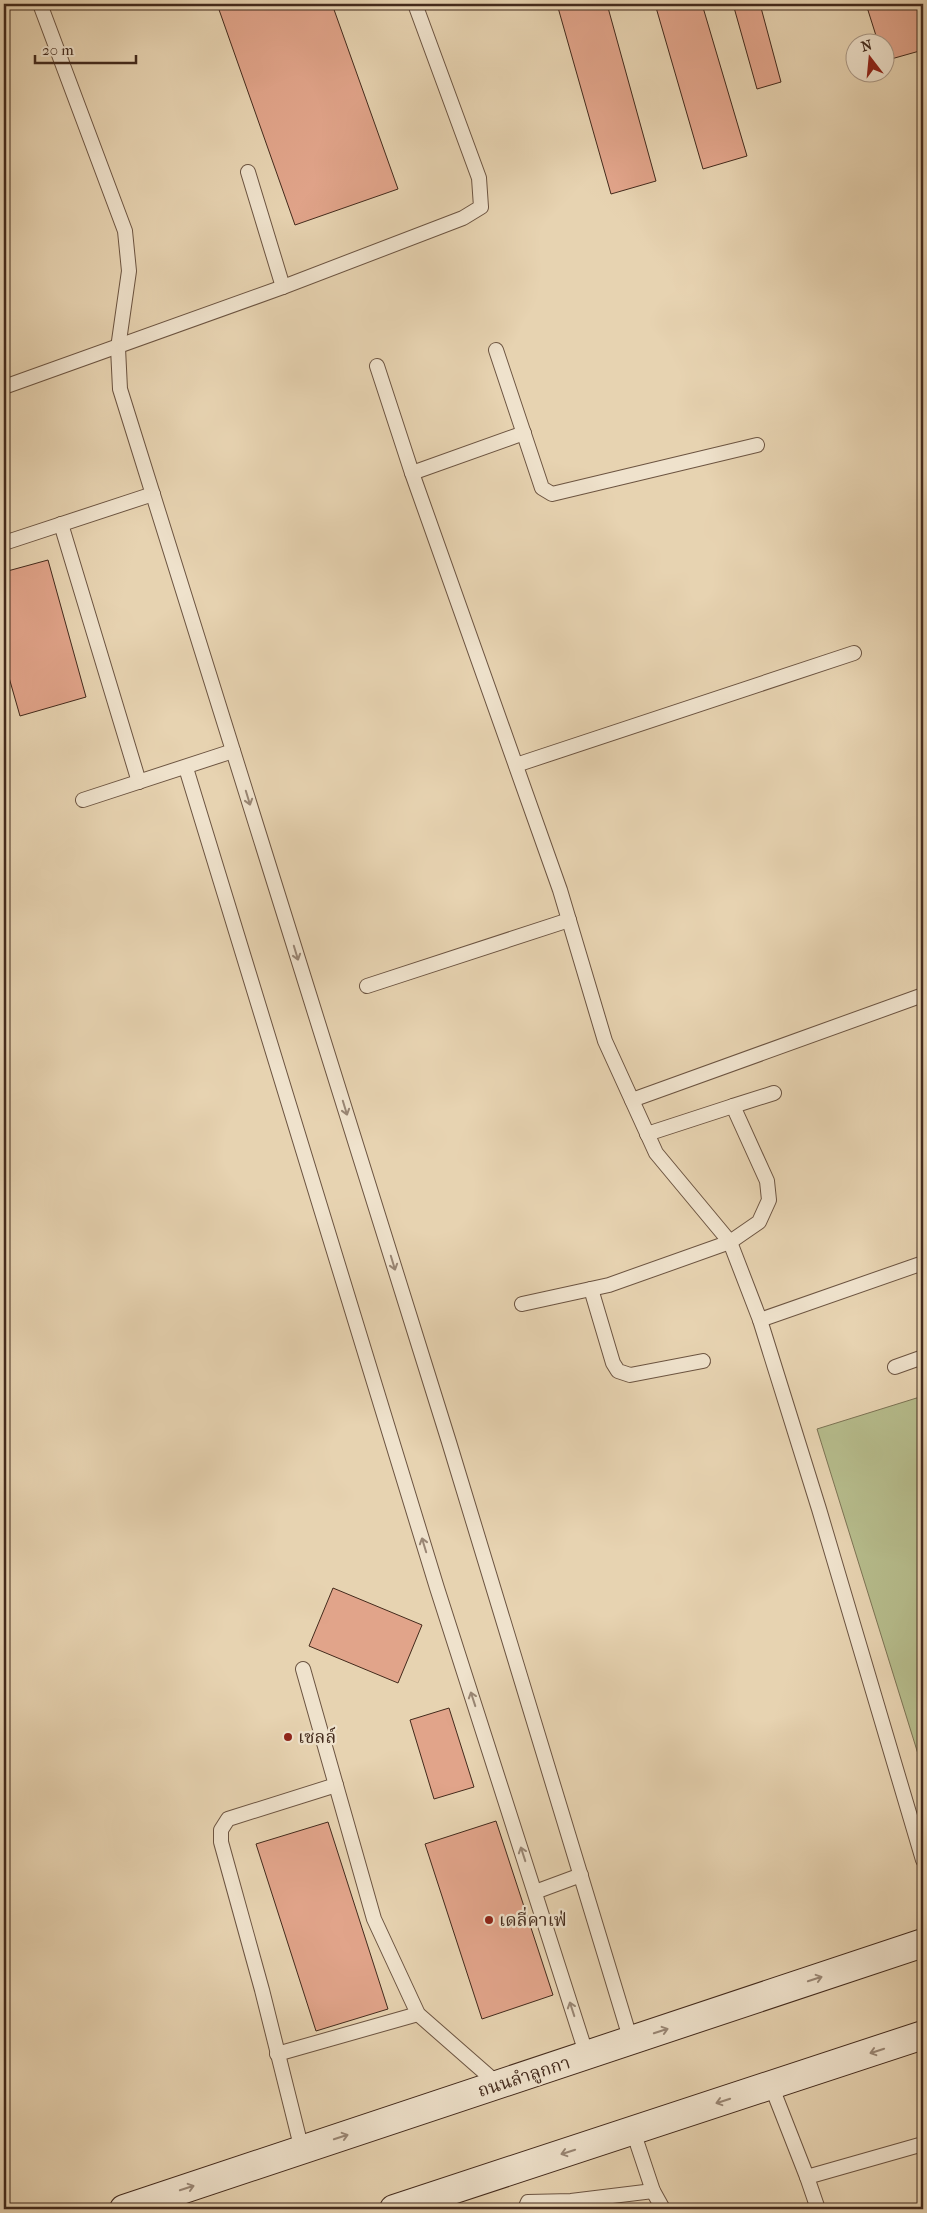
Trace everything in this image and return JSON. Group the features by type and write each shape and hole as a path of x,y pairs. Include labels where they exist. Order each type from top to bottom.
{"main road":[{"name":"ถนนลำลูกกา","path":"124,2209 923,1943"},
{"path":"394,2209 923,2036"}],"lane":[{"path":"40,4 125,231 129,271 118,348 120,389 449,1442 631,2041"},
{"path":"4,387 118,348 283,287 463,218 481,207 479,178 415,4"},
{"path":"248,172 283,287"},
{"path":"496,350 542,488 552,494 758,445"},
{"path":"377,366 412,473 569,920 605,1041 656,1153 730,1242 760,1320 822,1518 923,1860"},
{"path":"412,473 524,433"},
{"path":"4,543 153,494"},
{"path":"61,524 139,782"},
{"path":"516,765 854,653"},
{"path":"83,800 233,752"},
{"path":"186,768 434,1578 587,2056"},
{"path":"367,986 569,920"},
{"path":"632,1100 923,995"},
{"path":"647,1134 774,1093"},
{"path":"522,1304 609,1285 730,1242 759,1222 769,1200 768,1180 733,1106"},
{"path":"760,1320 923,1263"},
{"path":"591,1289 613,1363 618,1372 630,1375 703,1361"},
{"path":"895,1367 923,1358"},
{"path":"303,1669 374,1919 418,2014 499,2085"},
{"path":"302,2150 262,1990 221,1842 221,1830 228,1819 336,1785"},
{"path":"535,1892 581,1875"},
{"path":"277,2054 418,2014"},
{"path":"770,2086 818,2209"},
{"path":"633,2131 653,2191 663,2209"},
{"path":"807,2177 922,2144"},
{"path":"525,2209 528,2202 571,2201 653,2191"}],"green space":[{"path":"923,1396 923,1770 817,1429"}],"building":[{"path":"217,4 332,4 398,189 295,225"},
{"path":"557,4 607,4 656,181 611,194"},
{"path":"655,4 702,4 747,156 703,169"},
{"path":"733,4 760,4 781,82 757,89"},
{"path":"866,4 923,4 923,50 894,58 894,32 875,32"},
{"path":"48,560 86,697 20,716 4,660 4,572"},
{"path":"333,1588 422,1625 398,1683 309,1646"},
{"path":"449,1708 474,1787 434,1799 410,1720"},
{"name":"เดลี่คาเฟ่","path":"496,1821 553,1995 482,2019 425,1844"},
{"path":"328,1822 388,2009 316,2031 256,1844"}],"place":[{"name":"เชลล์","path":"288,1737"},
{"name":"เดลี่คาเฟ่","path":"489,1920"}]}
